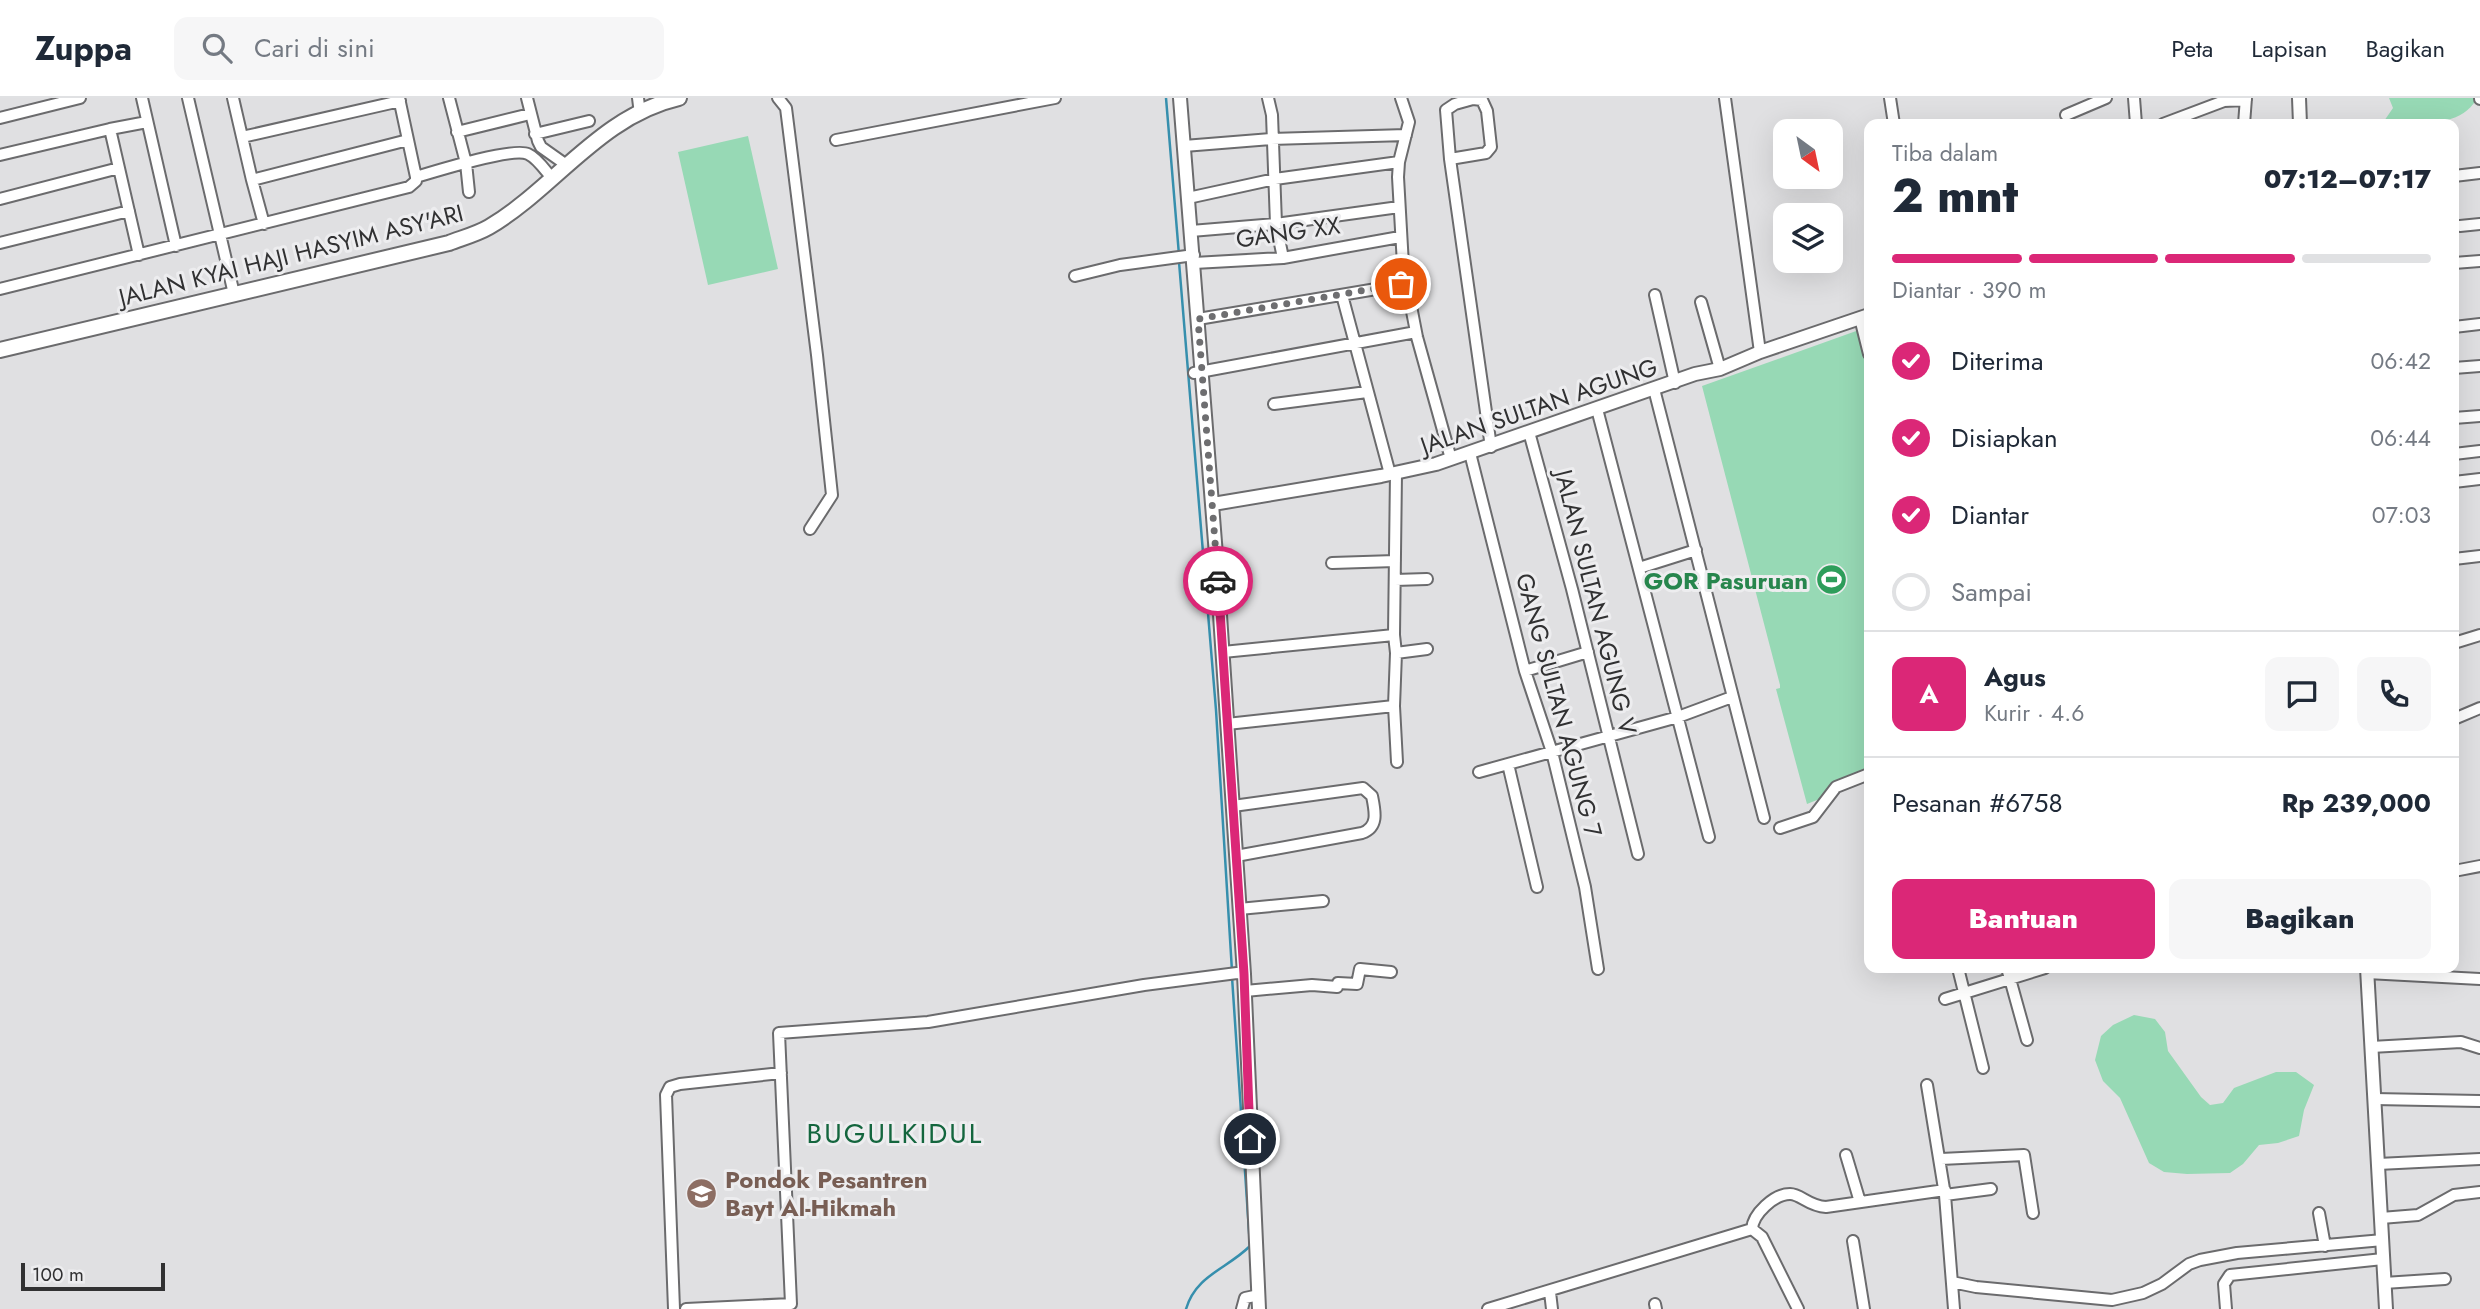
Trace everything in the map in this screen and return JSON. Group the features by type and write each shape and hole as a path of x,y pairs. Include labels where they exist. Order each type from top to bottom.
{"highway":[{"name":"JALAN KYAI HAJI HASYIM ASY'ARI","path":"0,350 449,243 488,227 593,141 669,99"}],"main road":[{"path":"1180,98 1191,231 1186,258 1198,319 1199,373 1213,504 1240,908 1237,974 1245,991 1253,1296 1259,1309"},
{"path":"2299,98 2300,119"},
{"name":"JALAN SULTAN AGUNG","path":"1213,504 1393,474 1444,462 1695,374 1720,369 1760,352 1864,317"},
{"path":"2367,973 2386,1309"}],"street":[{"path":"0,118 80,98"},
{"path":"142,98 176,246"},
{"path":"188,98 234,294"},
{"path":"233,98 264,224"},
{"path":"449,98 466,163 469,192"},
{"path":"527,98 535,134 541,147 565,164"},
{"path":"638,98 640,114"},
{"path":"778,98 786,108 832,495 810,529"},
{"path":"836,140 1055,98"},
{"path":"1268,98 1272,115 1276,224 1283,258"},
{"path":"1401,98 1409,122 1391,207 1394,237 1410,333 1437,414 1444,462"},
{"path":"1725,98 1760,352"},
{"path":"1890,98 1893,119"},
{"path":"2066,115 2106,98"},
{"path":"2134,98 2136,119"},
{"path":"1450,159 1486,153 1491,147 1487,111 1482,100 1473,99 1455,104 1446,110 1450,159 1491,447"},
{"path":"2176,119 2224,100 2246,99 2244,119"},
{"path":"0,289 409,187 416,181 400,100 242,137"},
{"path":"457,132 530,114"},
{"path":"535,134 589,121"},
{"path":"0,155 147,122"},
{"path":"110,130 139,255"},
{"path":"1184,146 1271,139 1406,135"},
{"path":"252,180 408,140"},
{"path":"532,156 541,147"},
{"path":"416,177 521,152 532,156 551,177"},
{"path":"1188,198 1275,179 1399,162"},
{"path":"0,199 119,168"},
{"path":"2459,175 2480,173"},
{"path":"1191,231 1276,224 1391,207"},
{"path":"0,243 129,211"},
{"path":"2460,226 2480,224"},
{"name":"GANG XX","path":"1074,276 1120,265 1186,258 1283,258 1394,237"},
{"path":"2459,263 2480,261"},
{"path":"1198,319 1400,284"},
{"path":"1342,295 1367,392 1393,474 1396,653 1394,706 1398,762"},
{"path":"1655,295 1675,383"},
{"path":"1701,302 1720,369"},
{"path":"2459,326 2480,324"},
{"path":"1199,373 1410,333"},
{"path":"2459,368 2480,366"},
{"path":"1654,389 1764,818"},
{"path":"1274,404 1367,392"},
{"path":"1597,409 1709,837"},
{"path":"2459,418 2480,416"},
{"name":"JALAN SULTAN AGUNG V","path":"1530,432 1588,652 1637,854"},
{"path":"2459,453 2480,451"},
{"name":"GANG SULTAN AGUNG 7","path":"1470,453 1525,671 1552,752 1586,887 1598,969"},
{"path":"2459,481 2480,479"},
{"path":"1639,568 1696,550"},
{"path":"2459,558 2480,555"},
{"path":"1332,564 1395,561"},
{"path":"1395,580 1427,579"},
{"path":"1223,652 1394,635"},
{"path":"2459,641 2480,635"},
{"path":"1396,653 1427,649"},
{"path":"1525,671 1588,652"},
{"path":"1479,772 1678,717 1732,697"},
{"path":"1227,724 1394,706"},
{"path":"2459,717 2480,708"},
{"path":"1507,764 1537,887"},
{"path":"1780,828 1813,817 1836,787 1864,776"},
{"path":"1233,806 1363,788 1372,796 1375,821 1370,830 1362,833 1236,856"},
{"path":"2459,870 2480,866"},
{"path":"1240,908 1323,901"},
{"path":"1245,991 1312,985 1337,987 1338,983 1357,984 1360,969 1391,972"},
{"path":"1959,973 1983,1068"},
{"path":"1945,999 2009,973 2027,1040"},
{"path":"2409,973 2480,978"},
{"path":"686,1309 791,1304 779,1033 928,1022 1144,985 1237,974"},
{"path":"2371,1047 2461,1042 2480,1048"},
{"path":"674,1309 666,1095 670,1087 680,1084 781,1073"},
{"path":"1927,1086 1941,1159 1954,1309"},
{"path":"2374,1099 2480,1101"},
{"path":"1846,1155 1860,1202"},
{"path":"1941,1159 2024,1155 2033,1213"},
{"path":"2378,1164 2480,1159"},
{"path":"1488,1309 1550,1292 1755,1220 1773,1201 1790,1194 1797,1195 1813,1207 1991,1189"},
{"path":"2381,1218 2418,1215 2454,1195 2480,1192"},
{"path":"2319,1213 2325,1246"},
{"path":"1755,1220 1798,1309"},
{"path":"1952,1282 1976,1287 2125,1299 2162,1284 2200,1260 2237,1253 2382,1240"},
{"path":"1853,1241 1864,1309"},
{"path":"2226,1309 2224,1284 2230,1275 2384,1259"},
{"path":"2385,1283 2445,1279"},
{"path":"1550,1292 1552,1309"},
{"path":"1242,1309 1253,1296"}],"green space":[{"path":"2389,98 2476,98 2468,109 2449,119 2385,119 2393,108"},
{"path":"748,136 778,269 708,285 678,152"},
{"name":"GOR Pasuruan","path":"1859,330 1864,350 1864,781 1807,804 1776,689 1780,688 1780,685 1702,386"},
{"path":"2134,1015 2155,1019 2165,1032 2168,1051 2201,1097 2210,1105 2223,1103 2234,1088 2276,1072 2296,1072 2314,1085 2304,1110 2299,1136 2278,1143 2259,1145 2243,1164 2230,1173 2164,1172 2149,1163 2120,1098 2103,1081 2095,1060 2101,1036 2113,1025"}],"waterway":[{"path":"1166,98 1179,255"},
{"path":"1179,262 1216,710 1232,971"},
{"path":"1186,1309 1191,1297 1205,1280 1250,1246 1232,977"}],"way so far":[{"path":"1218,581 1198,319 1401,284"}],"place":[{"name":"GOR Pasuruan","path":"1831,580"},
{"name":"Pondok Pesantren Bayt Al-Hikmah","path":"702,1193"}],"district":[{"name":"BUGULKIDUL","path":"895,1133"}],"route":[{"path":"1218,581 1244,974 1250,1139"}]}
